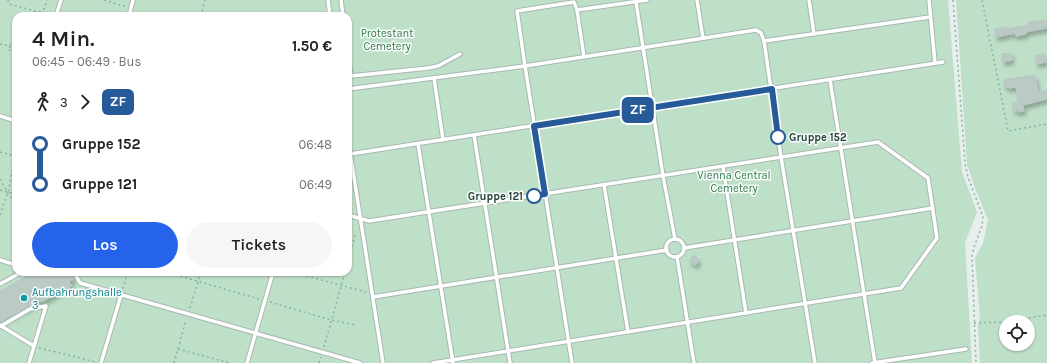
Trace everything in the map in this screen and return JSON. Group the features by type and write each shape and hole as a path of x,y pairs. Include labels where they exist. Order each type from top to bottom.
{"lane":[{"path":"57,12 61,0"},
{"path":"130,12 133,0"},
{"path":"328,0 330,12"},
{"path":"341,0 342,12"},
{"path":"577,10 648,0"},
{"path":"697,0 703,38"},
{"path":"809,0 814,34"},
{"path":"929,0 936,63"},
{"path":"572,363 517,11 574,2 577,10 584,57"},
{"path":"636,2 663,176 675,240"},
{"path":"764,41 930,17"},
{"path":"352,88 525,66 756,30 762,33 815,363"},
{"path":"352,76 438,66 460,54"},
{"path":"352,154 943,62"},
{"path":"434,78 443,140"},
{"path":"830,80 874,363 966,349"},
{"path":"0,116 12,119"},
{"path":"474,135 486,203 510,363"},
{"path":"352,217 360,220 369,221 878,142 928,178 937,238 900,288 433,363"},
{"path":"418,144 453,361"},
{"path":"723,166 746,313"},
{"path":"352,167 383,363"},
{"path":"604,185 628,332"},
{"path":"684,248 933,208"},
{"path":"675,240 680,241 684,248 682,254 677,257 672,256 667,250 668,244 675,240"},
{"path":"372,295 441,286 667,250"},
{"path":"677,257 694,363"},
{"path":"0,260 12,264"},
{"path":"0,284 15,276"},
{"path":"76,276 80,283 360,363"},
{"path":"247,363 272,276"},
{"path":"100,363 121,295"},
{"path":"29,363 46,306 30,309 0,326 34,346"}],"path":[{"path":"8,0 9,4 42,12 47,0"},
{"path":"104,0 131,8"},
{"path":"202,12 205,0"},
{"path":"953,0 966,163 968,177 983,217 982,226 972,256 976,363"},
{"path":"982,0 1008,131 1047,124"},
{"path":"12,42 8,50 12,51"},
{"path":"0,44 10,46"},
{"path":"0,152 12,155"},
{"path":"0,215 8,192 12,174"},
{"path":"0,178 12,200"},
{"path":"0,190 12,193"},
{"path":"352,243 360,220"},
{"path":"121,295 127,276"},
{"path":"180,276 355,326"},
{"path":"306,276 372,295"},
{"path":"319,363 344,276"},
{"path":"46,306 51,299 80,283"},
{"path":"974,323 1004,322 1047,315"},
{"path":"34,346 100,363"},
{"path":"178,349 230,363"}],"green space":[{"name":"Vienna Central Cemetery","path":"0,0 948,0 962,172 977,212 965,243 972,363 0,363"},
{"path":"956,0 1047,0 1047,363 980,363 978,325 980,318 975,258 983,243 988,220 967,164"}],"building":[{"path":"1047,20 1047,28 1026,32 1026,34 1016,36 1015,33 996,37 995,29 1006,27 1006,29 1029,25 1028,22"},
{"path":"1011,53 1012,60 1003,62 1002,54"},
{"path":"1045,54 1046,62 1037,64 1035,56"},
{"path":"1035,75 1038,92 1047,90 1047,99 1023,105 1024,111 1014,111 1012,103 1019,102 1016,87 1005,87 1004,80"},
{"path":"694,255 699,260 696,265 689,261"},
{"name":"Aufbahrungshalle 3","path":"28,276 73,276 74,279 69,281 72,286 0,322 0,291"}],"bus line":[{"name":"ZF","path":"534,196 545,194 534,126 772,89 778,137"}],"place":[{"name":"Gruppe 152","path":"778,137"},
{"name":"Gruppe 121","path":"534,196"},
{"name":"Aufbahrungshalle 3","path":"24,298"}],"park label":[{"name":"Protestant Cemetery","path":"387,39"}]}
